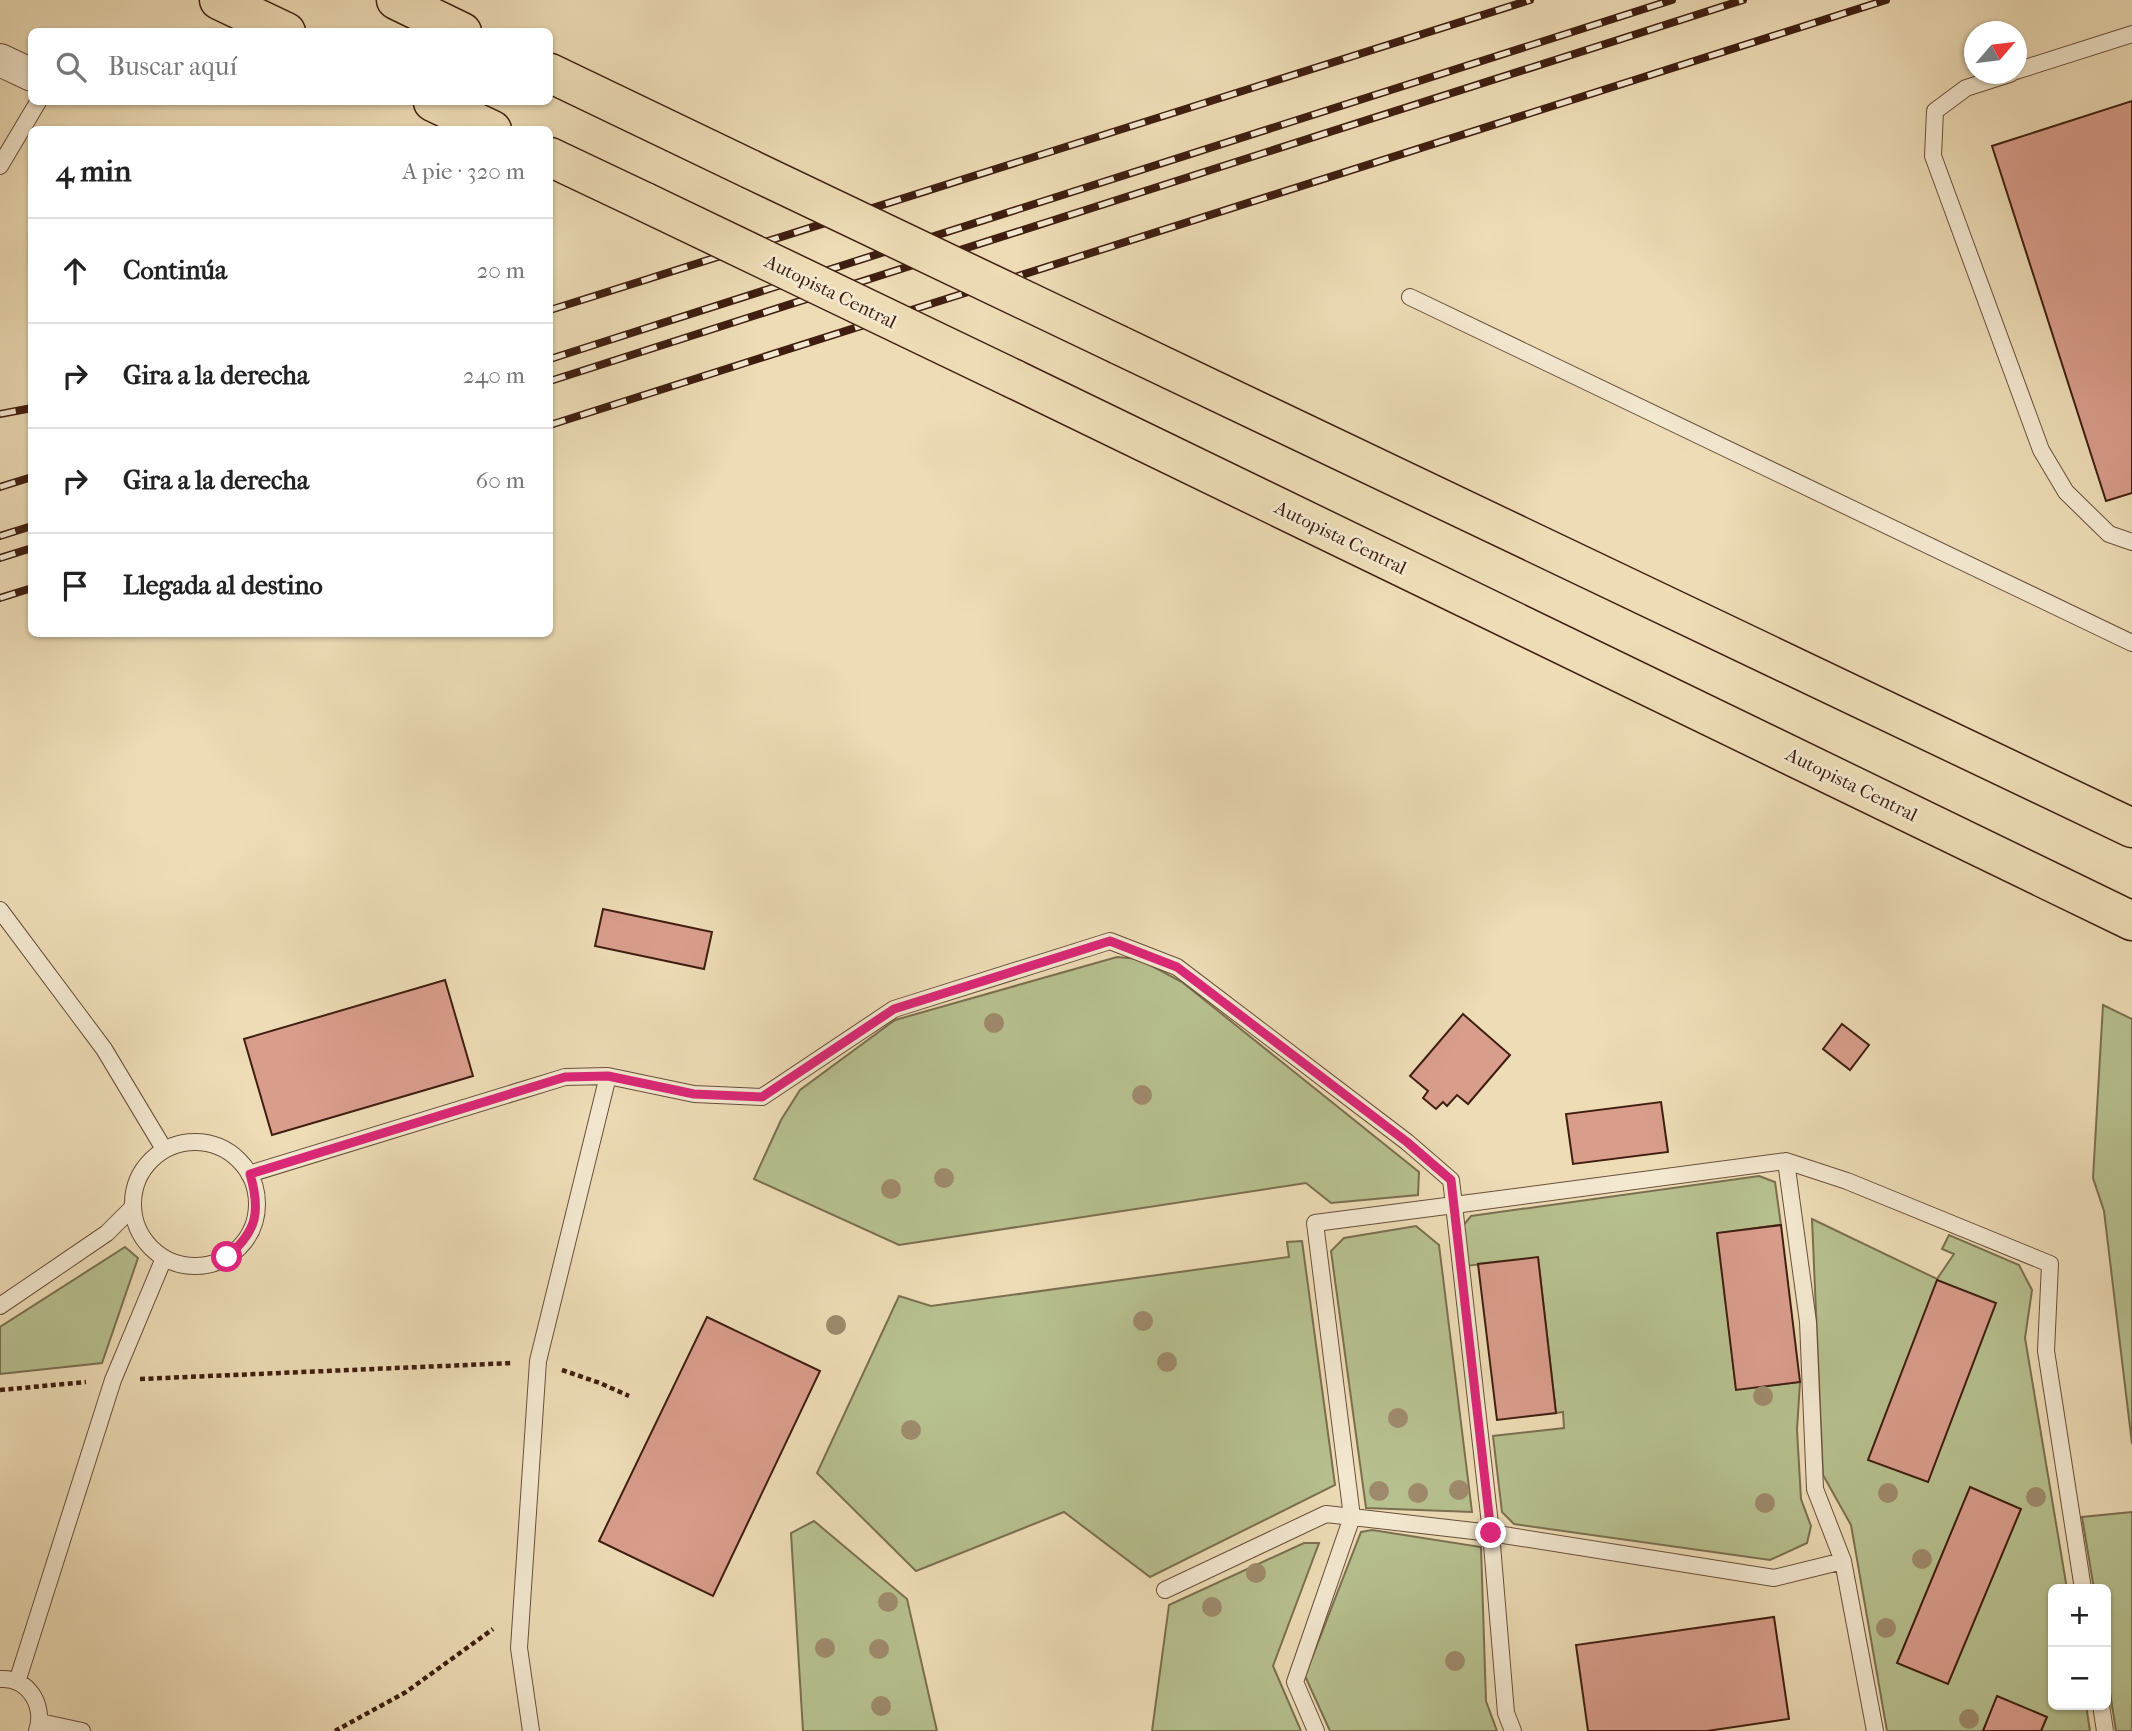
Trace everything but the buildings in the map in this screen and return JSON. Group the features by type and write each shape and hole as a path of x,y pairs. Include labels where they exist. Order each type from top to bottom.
{"highway":[{"path":"219,0 278,28"},
{"path":"396,0 454,28"},
{"path":"553,74 2132,828"},
{"path":"439,105 484,126"},
{"name":"Autopista Central","path":"553,158 2132,921"}],"street":[{"path":"0,60 28,73"}],"lane":[{"path":"2027,69 2132,34"},
{"path":"1979,84 1966,88 1935,111 1933,156 2041,450 2066,492 2109,534 2132,542"},
{"path":"0,166 36,105"},
{"path":"1410,297 2132,643"},
{"path":"0,911 104,1049 164,1149"},
{"path":"250,1174 565,1077 608,1076 694,1094 762,1097 894,1009 1110,941 1177,967 1396,1134 1451,1180 1491,1533 1506,1713 1513,1731"},
{"path":"531,1731 519,1648 538,1361 608,1076"},
{"path":"184,1142 203,1142 236,1157 250,1174 257,1198 255,1220 243,1243 227,1257 202,1266 180,1264 164,1258 147,1244 138,1229 132,1208 135,1187 148,1162 164,1149 184,1142"},
{"path":"1786,1161 1808,1322 1815,1489 1843,1561 1875,1731"},
{"path":"1315,1731 1295,1682 1352,1517 1315,1223 1786,1161 1847,1181 2050,1264 2046,1350 2082,1584"},
{"path":"0,1306 107,1233 132,1208"},
{"path":"17,1682 113,1380 164,1258"},
{"path":"1165,1590 1326,1514 1491,1533 1773,1578 1843,1561"},
{"path":"0,1679 17,1682 28,1688 40,1709 39,1726 82,1731"},
{"path":"2102,1710 2105,1731"}],"path":[{"path":"0,1390 113,1380 538,1361 629,1396"},
{"path":"335,1731 406,1692 521,1609"}],"green space":[{"path":"1117,957 1139,959 1182,982 1419,1172 1418,1195 1331,1203 1306,1183 899,1245 754,1179 781,1120 800,1090 895,1020"},
{"path":"2103,1005 2132,1019 2132,1444 2104,1211 2093,1178"},
{"path":"1759,1176 1775,1182 1781,1225 1718,1233 1736,1389 1800,1382 1797,1430 1801,1499 1811,1526 1807,1543 1770,1560 1514,1524 1502,1512 1493,1436 1564,1428 1563,1412 1556,1413 1538,1258 1466,1266 1462,1227 1471,1216"},
{"path":"1812,1219 1937,1279 1954,1254 1942,1249 1949,1235 2019,1265 2032,1290 2025,1338 2066,1584 2048,1584 2048,1710 2087,1710 2090,1731 2041,1731 2046,1717 1997,1697 1983,1731 1887,1731 1851,1525 1823,1475"},
{"path":"1416,1226 1439,1245 1472,1512 1366,1508 1331,1251 1344,1238"},
{"path":"1302,1241 1335,1485 1150,1577 1064,1512 916,1571 817,1473 899,1296 931,1306 1289,1257 1287,1242"},
{"path":"125,1247 138,1258 102,1363 0,1374 0,1327"},
{"path":"2132,1512 2132,1731 2116,1731 2111,1699 2111,1584 2093,1584 2082,1517"},
{"path":"814,1521 907,1599 937,1731 803,1731 791,1533"},
{"path":"1372,1530 1481,1547 1486,1701 1497,1731 1330,1731 1305,1676 1361,1532"},
{"path":"1304,1543 1319,1543 1273,1666 1301,1731 1152,1731 1169,1605"}],"railway":[{"path":"553,309 1530,0"},
{"path":"553,358 1672,0"},
{"path":"553,380 1743,0"},
{"path":"553,424 1886,0"},
{"path":"0,414 28,409"},
{"path":"0,487 28,478"},
{"path":"0,536 28,527"},
{"path":"0,558 28,549"},
{"path":"0,598 28,589"}],"route":[{"path":"227,1257 243,1243 255,1220 257,1198 250,1174 565,1077 608,1076 694,1094 762,1097 894,1009 1110,941 1177,967 1407,1142 1451,1180 1491,1533"}]}
